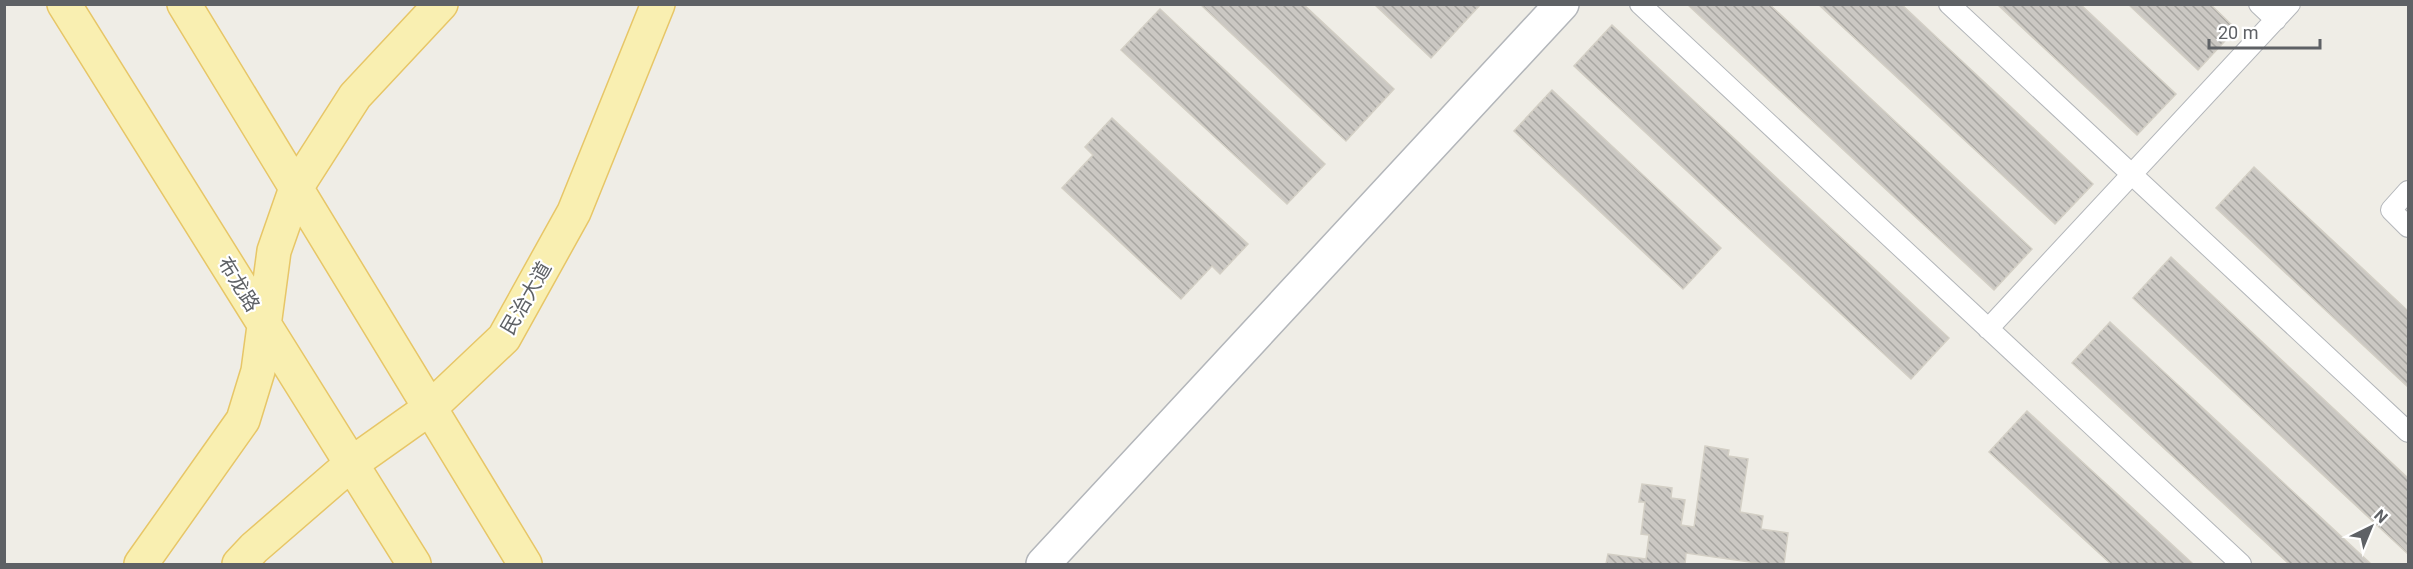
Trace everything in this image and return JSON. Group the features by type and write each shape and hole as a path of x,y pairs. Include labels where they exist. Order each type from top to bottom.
{"main road":[{"name":"布龙路","path":"64,4 414,564"},
{"path":"184,4 525,564"},
{"path":"141,564 243,420 258,371 274,251 296,188 355,96 441,4"},
{"name":"民治大道","path":"239,564 254,548 351,464 430,408 504,338 574,212 658,4"}],"street":[{"path":"1043,564 1562,4"}],"lane":[{"path":"1640,4 2241,564"},
{"path":"1949,4 2409,432"},
{"path":"2259,4 2276,20"},
{"path":"1988,329 2290,4"},
{"path":"2409,191 2391,210 2409,227"}],"building":[{"path":"1200,4 1303,4 1394,89 1346,141"},
{"path":"1374,4 1481,4 1431,58"},
{"path":"1687,4 1769,4 2032,249 1994,290"},
{"path":"1818,4 1901,4 2093,184 2055,224"},
{"path":"1997,4 2080,4 2176,94 2137,135"},
{"path":"2128,4 2210,4 2236,29 2198,70"},
{"path":"1160,9 1325,164 1287,204 1121,50"},
{"path":"1612,25 1949,338 1911,379 1574,66"},
{"path":"1552,90 1721,248 1683,289 1514,131"},
{"path":"1112,118 1248,244 1220,274 1212,266 1181,299 1062,188 1093,155 1085,147"},
{"path":"2254,167 2408,311 2408,387 2216,208"},
{"path":"2171,257 2408,478 2408,554 2133,298"},
{"path":"2110,322 2371,564 2289,564 2072,363"},
{"path":"2027,411 2193,564 2111,564 1989,452"},
{"path":"1705,446 1729,450 1728,456 1748,459 1740,512 1763,516 1761,529 1788,533 1784,564 1764,564 1686,553 1685,564 1606,564 1608,554 1646,559 1649,535 1641,534 1645,502 1639,502 1642,484 1672,488 1671,498 1685,500 1681,525 1694,527"}]}
